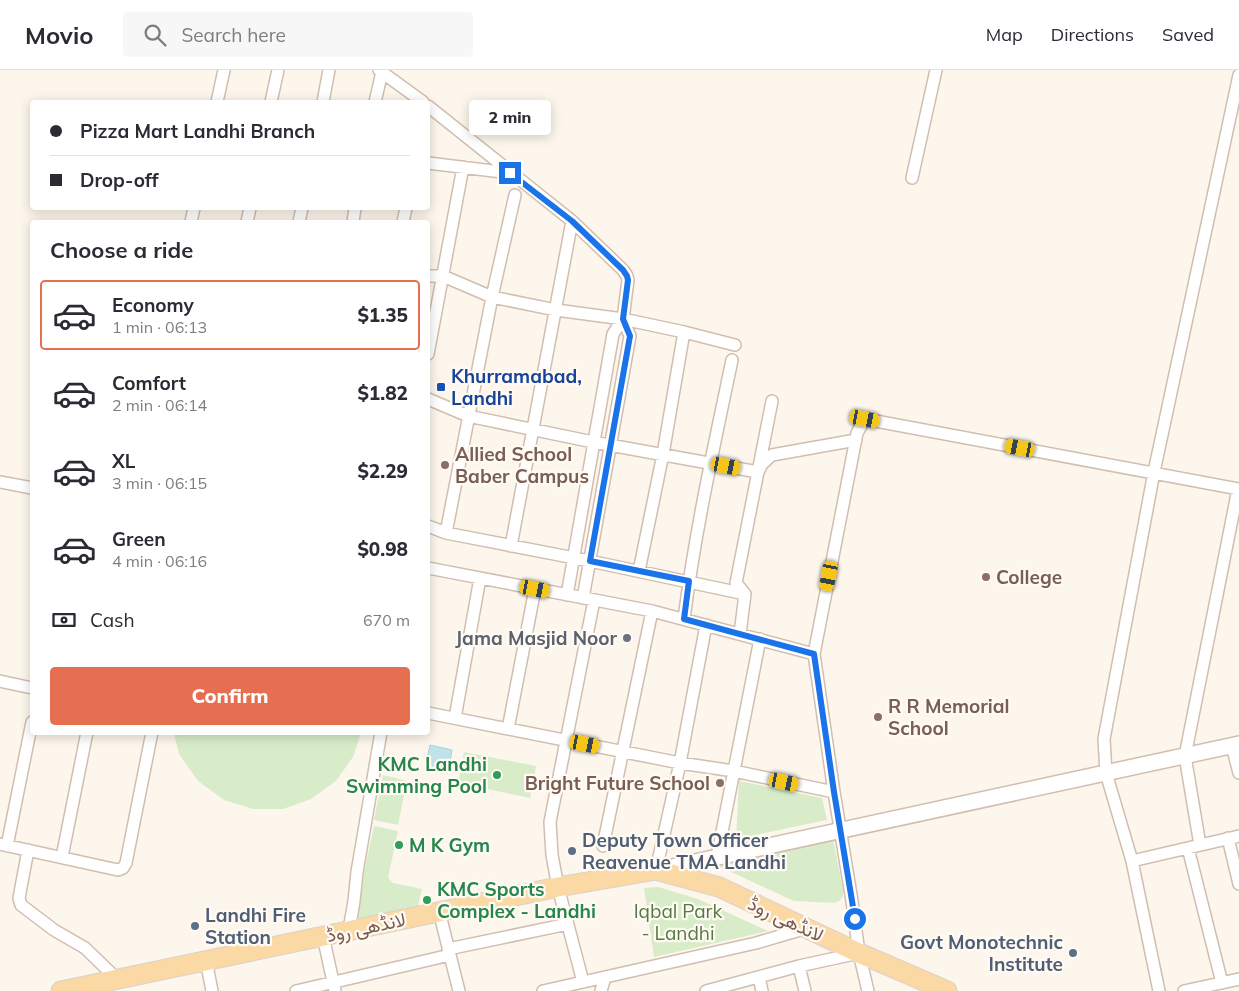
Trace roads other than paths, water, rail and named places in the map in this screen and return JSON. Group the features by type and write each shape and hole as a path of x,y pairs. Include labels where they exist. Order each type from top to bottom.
{"main road":[{"name":"لانڈھی روڈ","path":"62,991 90,988 116,979 558,886 656,870 719,887 859,953 947,991"}],"street":[{"path":"217,100 224,70"},
{"path":"271,100 278,70"},
{"path":"323,100 329,70"},
{"path":"912,178 936,70"},
{"path":"376,100 380,71 420,100"},
{"path":"1159,991 1132,861 1106,773 1104,738 1154,472 1239,75"},
{"path":"430,108 572,221 627,276 623,319 613,334 567,595"},
{"path":"430,163 510,173"},
{"path":"430,344 463,167"},
{"path":"446,533 492,297 515,195"},
{"path":"511,546 572,221"},
{"path":"430,276 443,276 492,297 556,310 623,319 736,345"},
{"path":"583,982 558,886 552,854 550,822 566,740 588,599 590,561 630,336 623,319"},
{"path":"639,571 663,454 684,332"},
{"path":"684,619 710,463 732,360"},
{"path":"430,400 468,416 594,442 758,472"},
{"path":"740,634 745,594 736,583 772,401"},
{"path":"868,991 859,953 814,654 857,433 865,419 1239,489 1185,756 1200,845"},
{"path":"758,472 762,464 772,455 856,440"},
{"path":"0,482 30,488"},
{"path":"430,527 446,533 689,581 745,594"},
{"path":"430,568 652,611 814,654"},
{"path":"455,718 480,578"},
{"path":"508,729 535,589"},
{"path":"603,846 652,611"},
{"path":"706,625 680,763 656,870 1235,745 1239,773"},
{"path":"717,857 760,639"},
{"path":"0,681 30,688"},
{"path":"430,713 680,763 734,771 834,792"},
{"path":"30,730 3,845 118,870 123,868 126,863 151,735"},
{"path":"62,857 86,735"},
{"path":"349,930 380,735"},
{"path":"1132,861 1233,837 1239,884"},
{"path":"1188,848 1222,983"},
{"path":"28,850 19,898 21,905 54,930 86,948 116,979"},
{"path":"439,912 459,991"},
{"path":"296,991 334,987 449,952 568,924"},
{"path":"543,991 567,989 583,982 756,943 806,928"},
{"path":"322,936 334,987"},
{"path":"706,991 799,966 859,953"},
{"path":"206,960 212,991"},
{"path":"799,966 804,991"},
{"path":"601,991 605,977"},
{"path":"758,977 762,991"},
{"path":"1184,991 1210,988 1239,979"}],"water":[{"path":"430,745 452,750 448,773 425,768"}],"place":[{"name":"Khurramabad, Landhi","path":"441,387"},
{"name":"Allied School Baber Campus","path":"445,465"},
{"name":"College","path":"986,577"},
{"name":"Jama Masjid Noor","path":"627,638"},
{"name":"R R Memorial School","path":"878,717"},
{"name":"KMC Landhi Swimming Pool","path":"497,775"},
{"name":"Bright Future School","path":"720,783"},
{"name":"M K Gym","path":"399,845"},
{"name":"Deputy Town Officer Reavenue TMA Landhi","path":"572,851"},
{"name":"KMC Sports Complex - Landhi","path":"427,900"},
{"name":"Landhi Fire Station","path":"195,926"},
{"name":"Govt Monotechnic Institute","path":"1073,953"}],"park label":[{"name":"Iqbal Park - Landhi","path":"678,922"}]}
